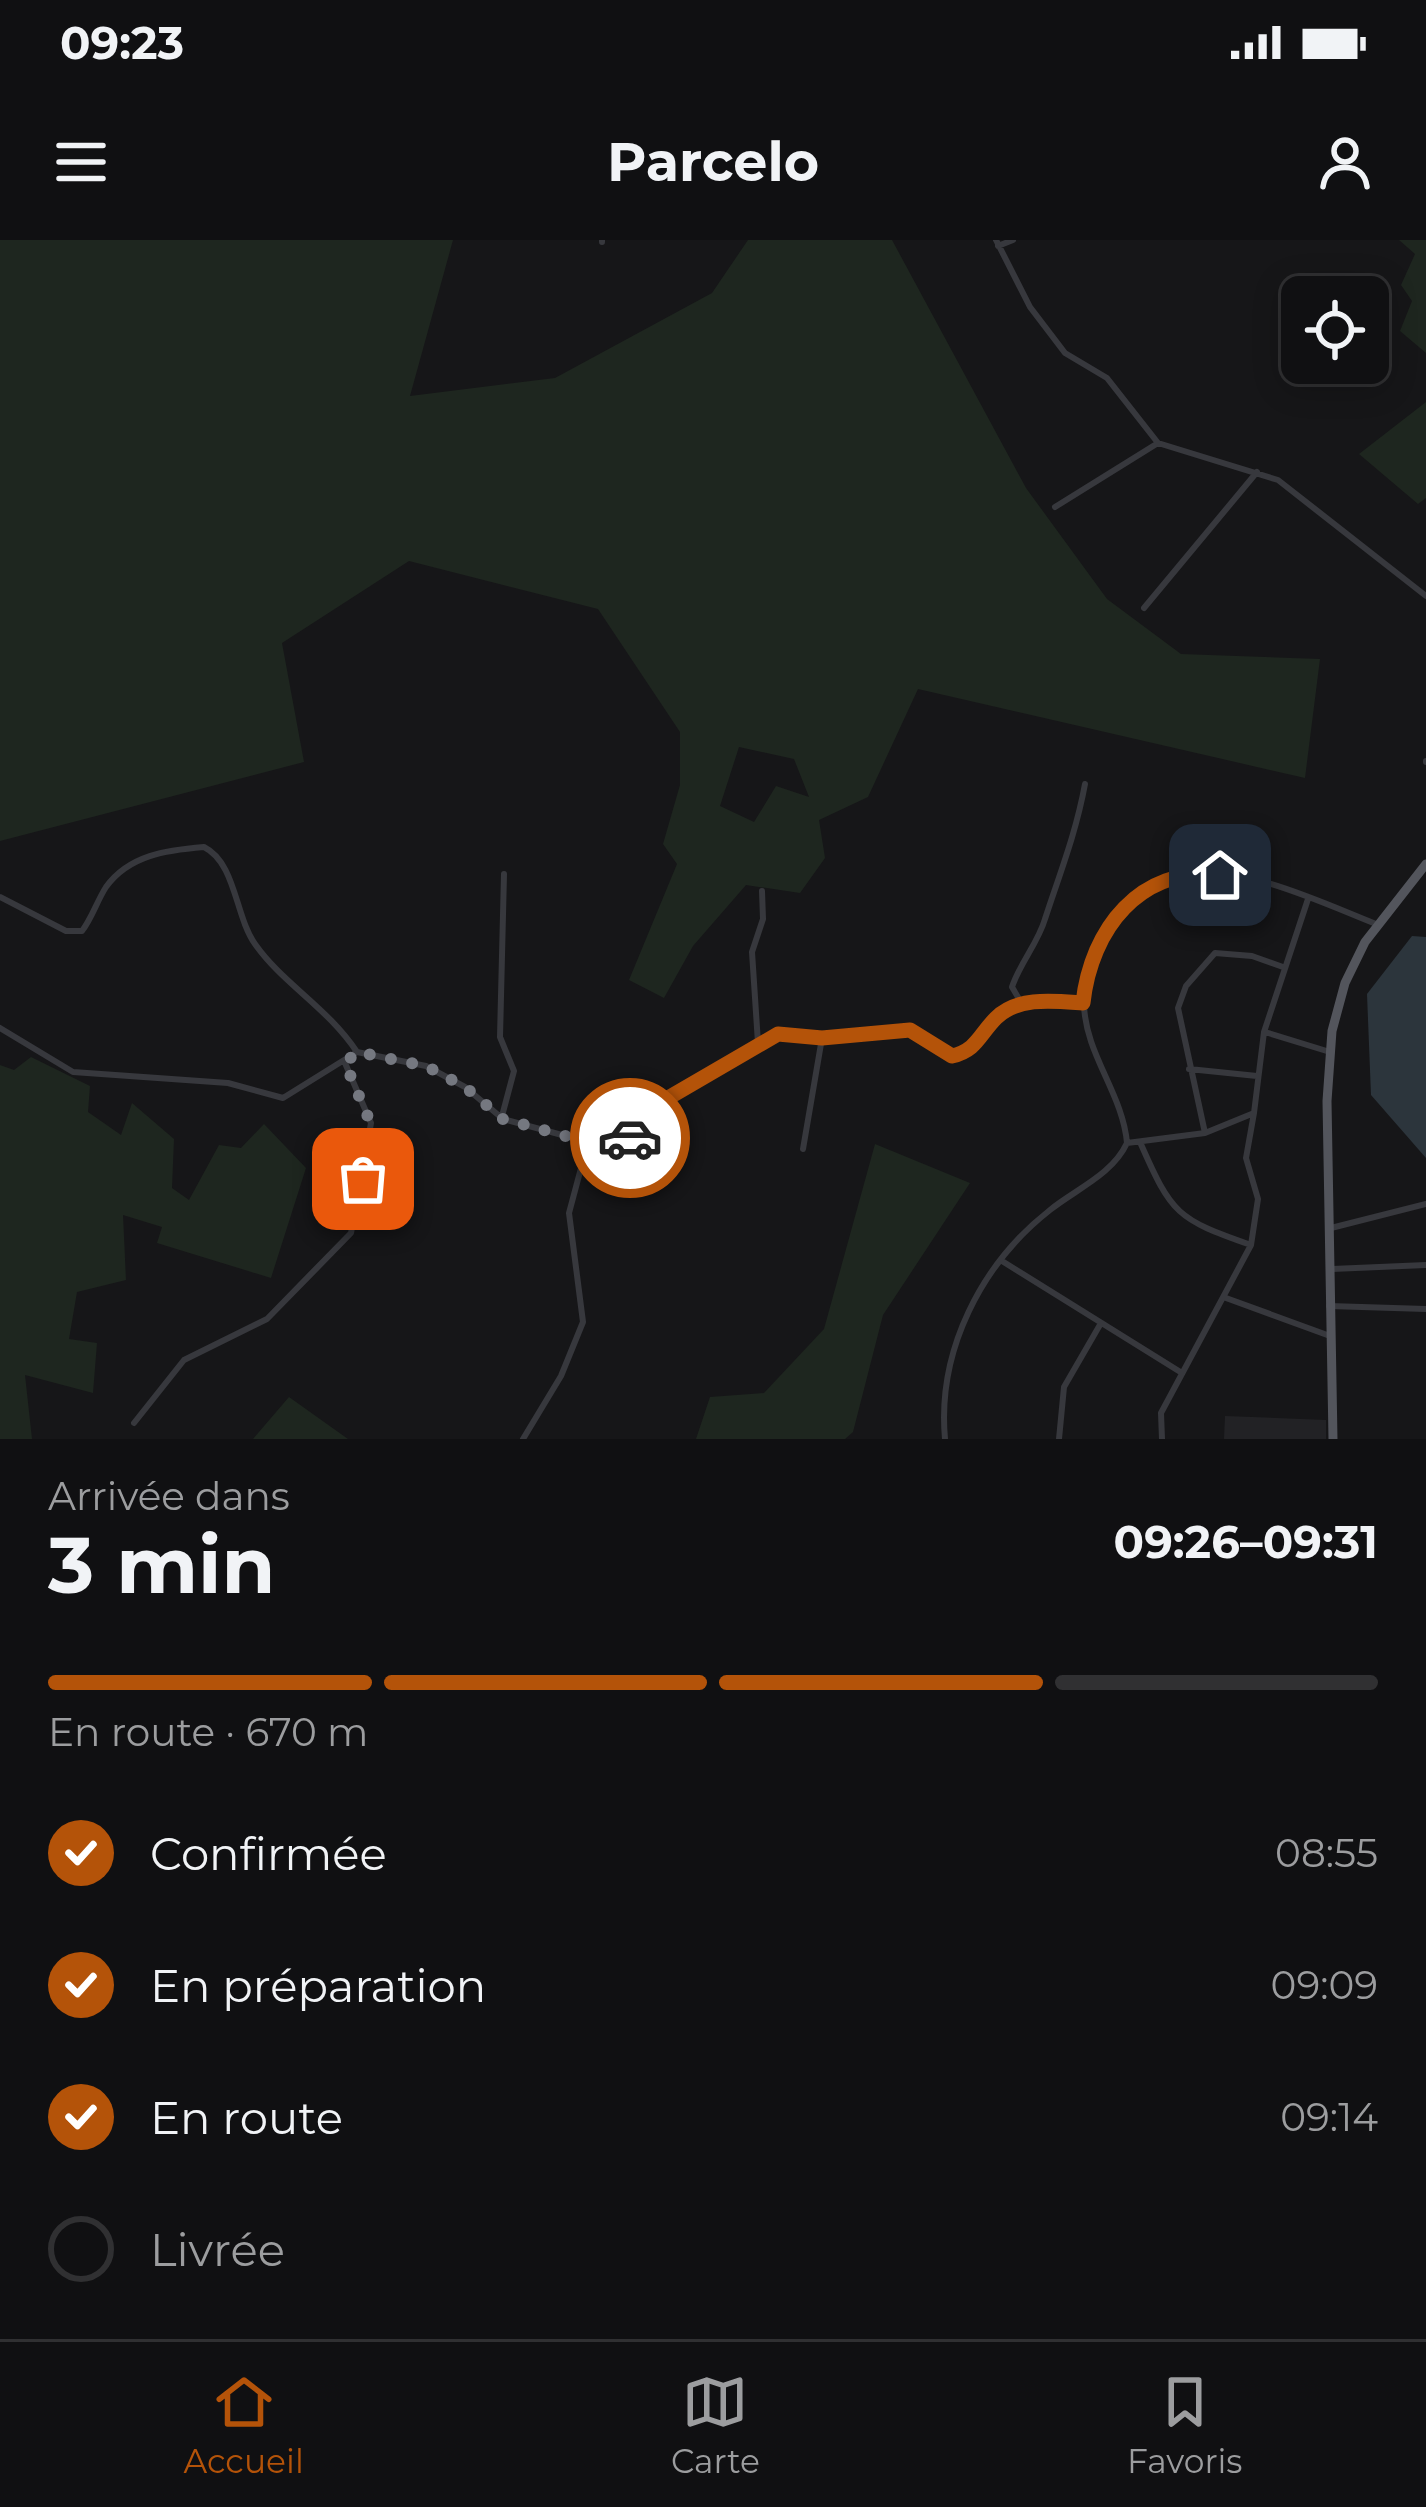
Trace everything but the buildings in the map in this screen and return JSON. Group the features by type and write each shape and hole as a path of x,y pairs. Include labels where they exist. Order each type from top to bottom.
{"main road":[{"path":"1333,1439 1328,1270 1330,1052 1345,983 1376,924 1426,864"}],"street":[{"path":"1013,240 997,243 1030,308 1065,353 1107,378 1158,443 1257,472 1302,498 1426,596"},
{"path":"1054,507 1158,443"},
{"path":"1144,608 1257,472"},
{"path":"1022,1004 1012,987 1045,920 1053,884 1068,865 1085,784"},
{"path":"0,897 78,932 107,886 126,868 146,855 204,847 225,872 255,944 312,996 357,1052 426,1066 465,1087 503,1119 588,1142 628,1140 668,1098 778,1034 822,1038 910,1030 952,1056 974,1047 996,1018 1022,1004 1083,1003"},
{"path":"503,1119 503,1102 514,1071 500,1037 504,874"},
{"path":"944,1439 948,1366 958,1331 1030,1226 1114,1165 1127,1143 1083,1003 1092,954 1106,926 1167,878 1220,875 1376,924"},
{"path":"758,1043 752,952 763,920 762,891"},
{"path":"1162,1439 1161,1413 1251,1245 1258,1199 1246,1158 1264,1032 1307,899"},
{"path":"1205,1132 1178,1008 1186,986 1215,953 1252,956 1283,968"},
{"path":"0,1028 73,1072 228,1083 283,1098 357,1052"},
{"path":"1264,1032 1330,1052"},
{"path":"803,1149 822,1038"},
{"path":"134,1424 184,1360 267,1319 351,1233 371,1133 345,1063"},
{"path":"1188,1069 1257,1076"},
{"path":"1127,1143 1205,1132 1254,1113"},
{"path":"523,1439 561,1376 584,1322 569,1213 588,1142"},
{"path":"1140,1142 1162,1192 1190,1224 1251,1245"},
{"path":"1328,1229 1426,1204"},
{"path":"1002,1261 1182,1373"},
{"path":"1328,1270 1426,1265"},
{"path":"1226,1298 1330,1336"},
{"path":"1329,1306 1426,1309"},
{"path":"1059,1439 1064,1387 1101,1323"}],"shaded area":[{"path":"0,240 453,240 410,396 555,378 712,293 748,240 892,240 1026,488 1107,599 1181,654 1320,659 1305,778 918,689 868,797 819,820 825,858 800,893 746,885 693,946 664,998 629,980 677,864 663,844 680,785 680,732 598,609 409,561 282,643 304,762 0,841","holes":["739,747 794,759 809,797 776,786 754,822 720,806"]},
{"path":"1399,240 1426,240 1426,353 1400,331 1412,301 1401,285 1415,254"},
{"path":"1426,402 1426,498 1418,504 1359,454"},
{"path":"1412,936 1426,937 1426,1158 1371,1095 1367,994"},
{"path":"31,1057 90,1086 88,1112 121,1135 132,1103 174,1139 172,1188 189,1200 219,1145 241,1148 264,1124 306,1168 271,1278 157,1243 162,1227 123,1215 126,1280 77,1292 69,1339 97,1343 93,1393 25,1375 32,1439 0,1439 0,1065 14,1070"},
{"path":"875,1144 970,1183 883,1315 853,1432 845,1439 696,1439 710,1397 764,1393 824,1329"},
{"path":"289,1397 348,1439 253,1439"},
{"path":"1225,1416 1326,1420 1326,1439 1224,1439"}],"way so far":[{"path":"363,1179 371,1124 345,1063 357,1052 426,1066 465,1087 503,1119 588,1142 622,1143 630,1138"}],"route":[{"path":"630,1138 668,1098 778,1034 822,1038 910,1030 952,1056 974,1047 996,1018 1012,1007 1046,1001 1083,1003 1092,954 1106,926 1119,913 1167,878 1220,875"}]}
